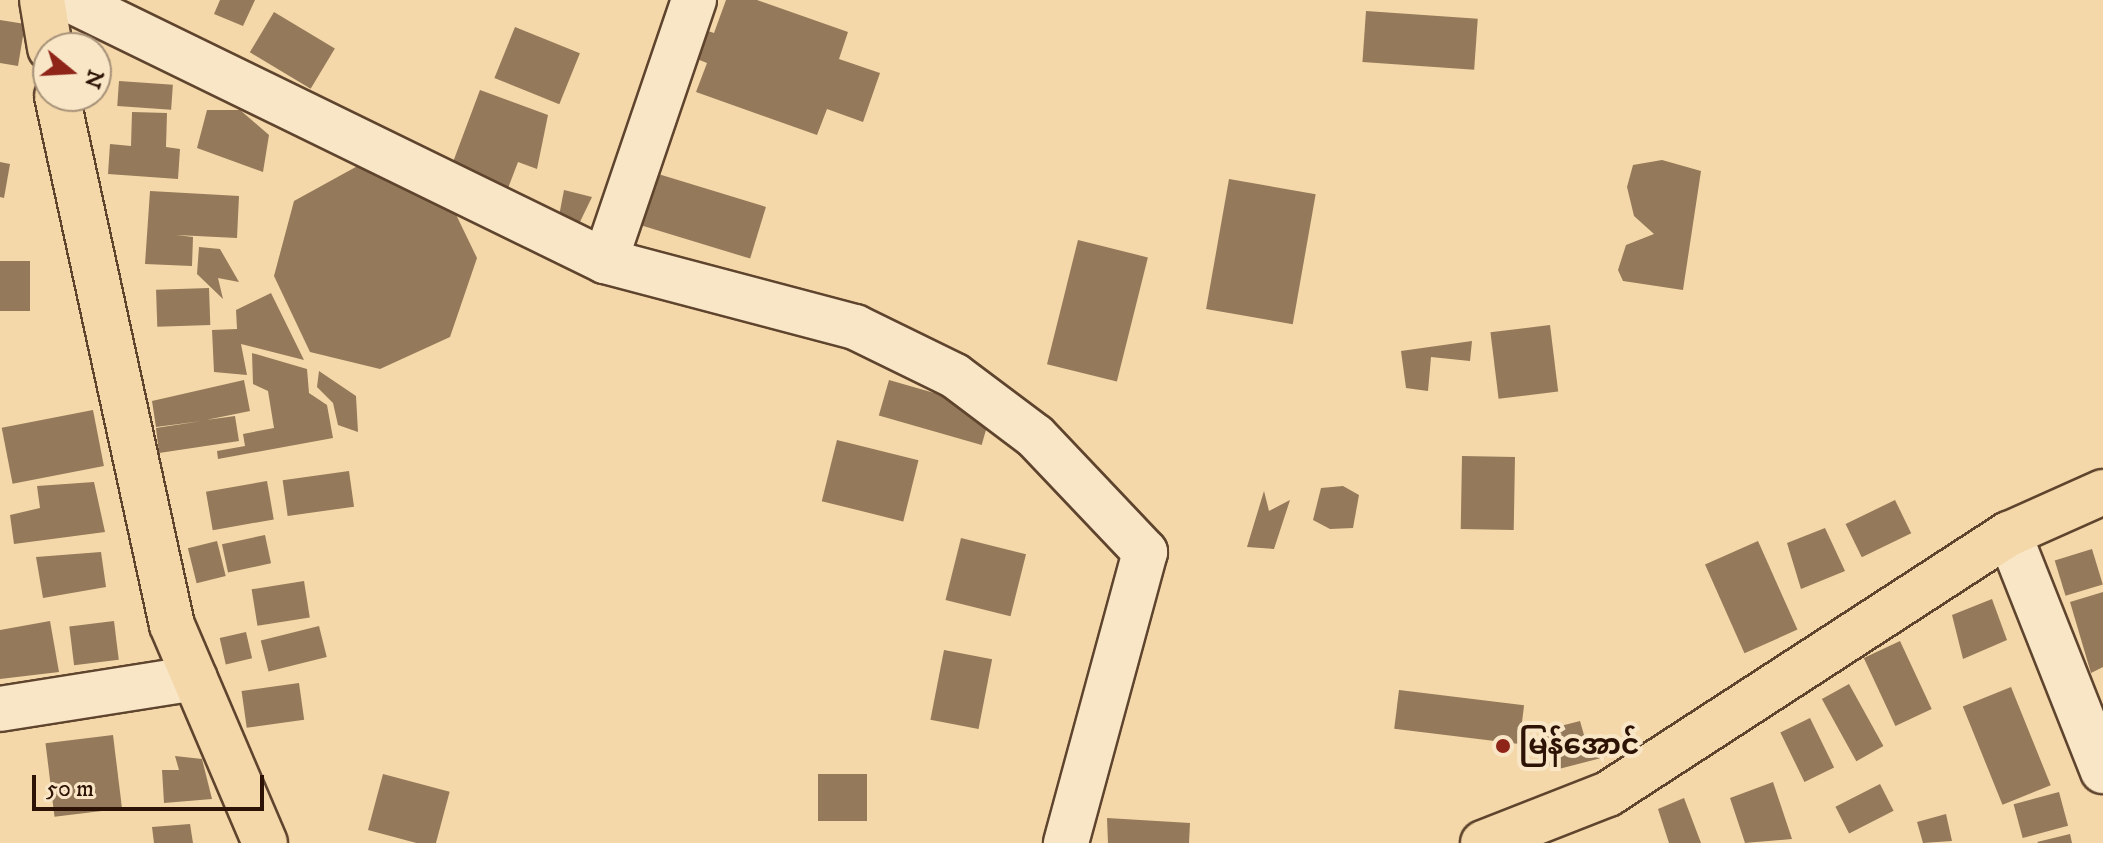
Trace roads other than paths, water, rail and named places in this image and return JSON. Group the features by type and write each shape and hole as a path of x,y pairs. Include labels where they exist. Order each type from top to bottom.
{"main road":[{"path":"42,0 47,32"},
{"path":"60,112 172,625 265,843"},
{"path":"1483,843 1608,794 2009,534 2103,492"}],"street":[{"path":"70,0 605,261 855,327 955,376 1035,436 1145,552 1066,843"},
{"path":"605,261 694,0"},
{"path":"2009,534 2103,771"},
{"path":"0,709 195,678"}],"place":[{"name":"မြန်အောင်","path":"1503,746"}]}
